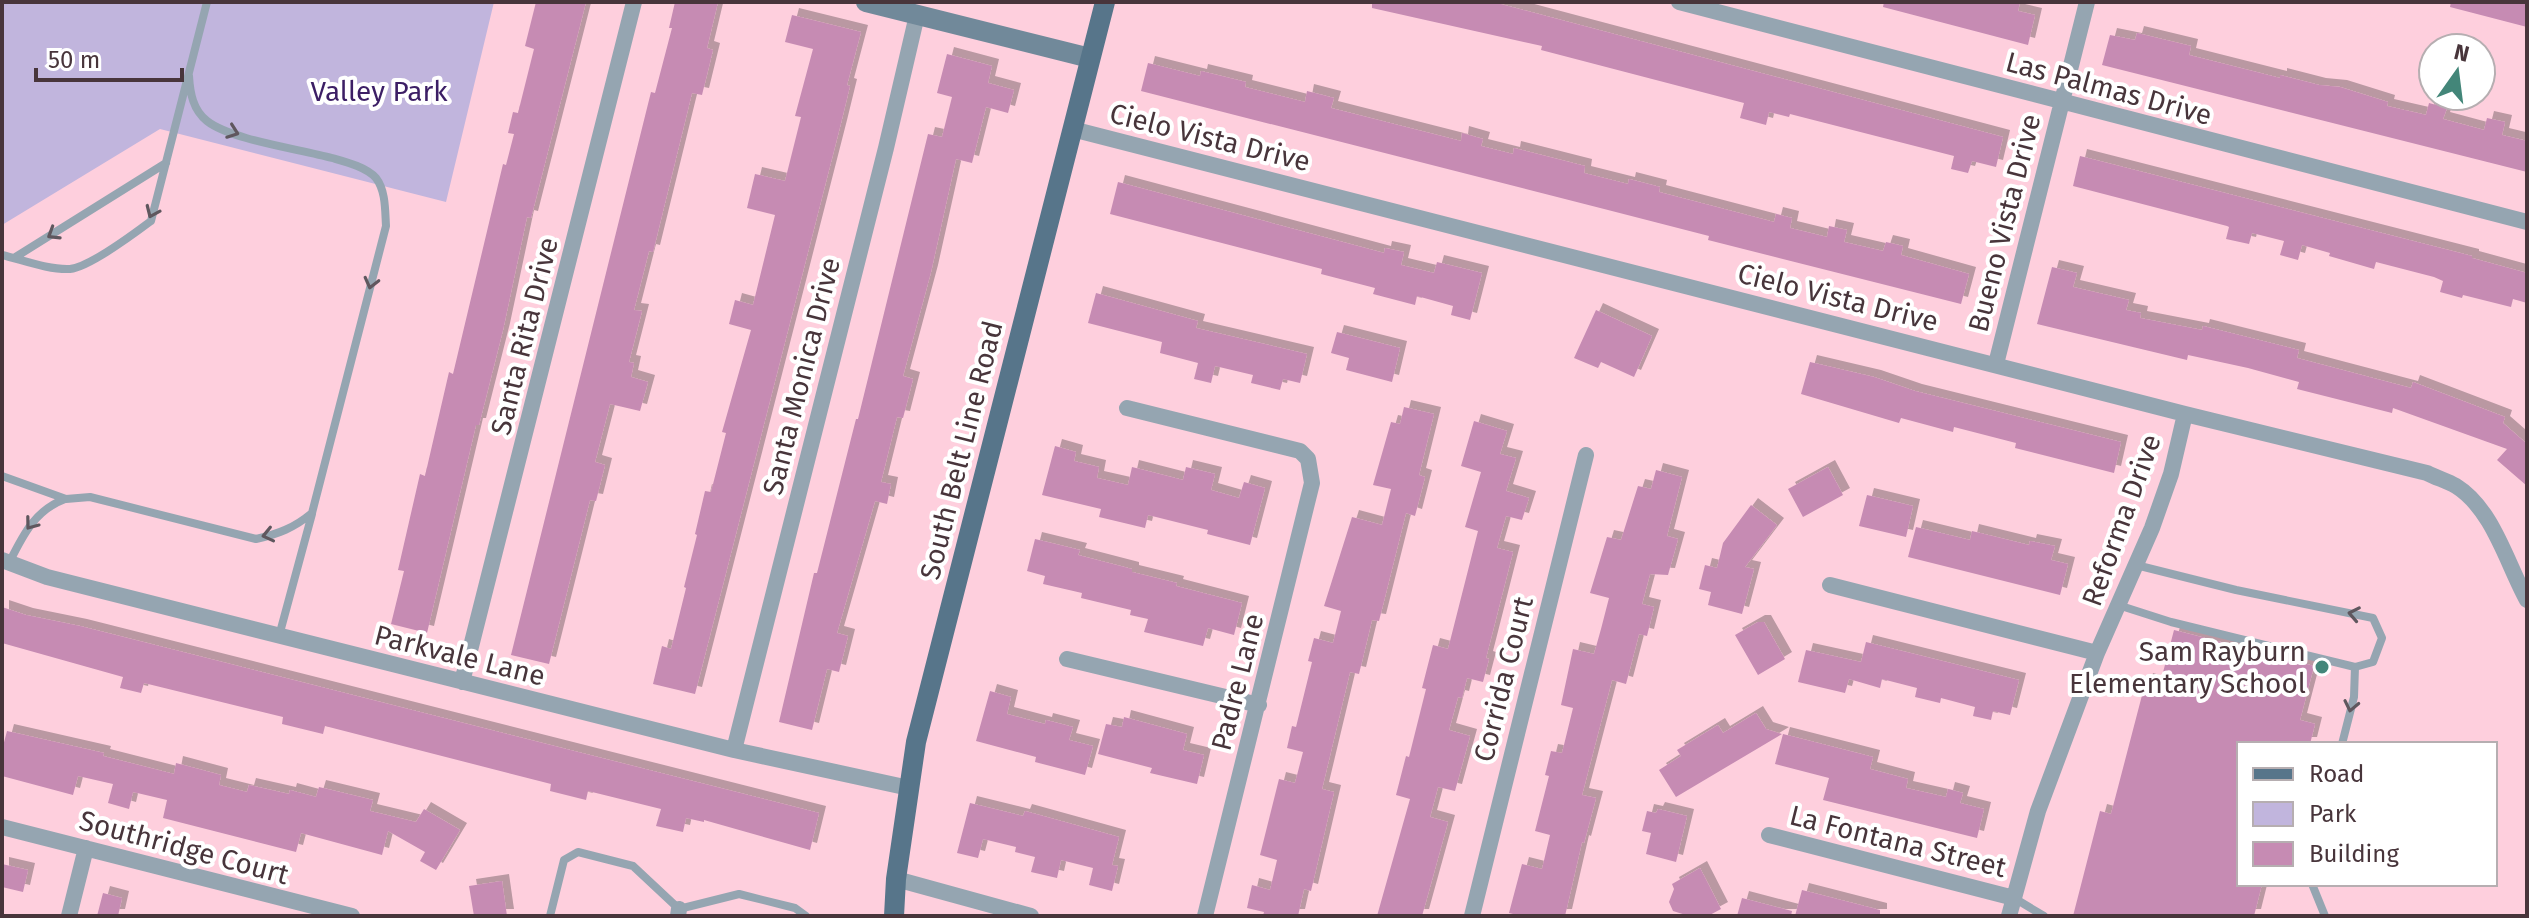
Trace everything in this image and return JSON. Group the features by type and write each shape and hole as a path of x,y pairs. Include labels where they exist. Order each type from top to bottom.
{"main road":[{"name":"South Belt Line Road","path":"894,916 896,879 916,742 1105,2"}],"street":[{"name":"Santa Rita Drive","path":"462,682 634,2"},
{"path":"866,2 1090,58"},
{"name":"Las Palmas Drive","path":"1679,2 2527,222"},
{"name":"Bueno Vista Drive","path":"1996,364 2087,2"},
{"name":"Santa Monica Drive","path":"734,750 917,15"},
{"name":"Cielo Vista Drive","path":"1072,129 2427,473 2457,486 2473,500 2494,528 2510,570 2527,600"},
{"name":"Padre Lane","path":"1127,408 1300,451 1308,459 1312,483 1205,916"},
{"name":"Reforma Drive","path":"2009,916 2038,811 2097,653 2136,565 2171,474 2185,414"},
{"name":"Corrida Court","path":"1472,916 1586,455"},
{"name":"Parkvale Lane","path":"6,561 47,577 279,636 734,750 909,788"},
{"path":"1830,585 2097,653"},
{"path":"1067,659 1259,705"},
{"name":"Southridge Court","path":"2,827 352,916"},
{"name":"La Fontana Street","path":"1769,835 2014,898"},
{"path":"69,916 86,848"},
{"path":"896,879 1031,916"}],"lane":[{"path":"2,255 70,269 83,265 151,221 207,2"},
{"path":"189,76 190,93 207,121 234,133 351,163 375,177 385,206 386,226 279,636"},
{"path":"14,258 166,163"},
{"path":"2,476 66,499"},
{"path":"6,561 37,516 51,504 66,499 90,497 256,539 276,535 297,525 312,513"},
{"path":"2118,605 2171,622 2355,667 2373,662 2382,638 2373,618 2236,590 2136,565"},
{"path":"2343,742 2354,697 2355,667"},
{"path":"550,916 564,860 578,852 633,866 678,913 739,894 795,908 806,916"},
{"path":"2313,886 2325,916"},
{"path":"2014,898 2044,916"}],"green space":[{"name":"Valley Park","path":"2,2 494,2 446,202 160,129 2,225"}],"building":[{"path":"536,2 586,2 531,218 527,217 503,330 479,425 476,425 427,633 391,624 404,571 398,570 420,474 425,476 449,372 453,374 503,164 506,165 514,134 508,133 513,112 518,113 534,49 525,46"},
{"path":"675,2 718,2 707,48 713,50 702,95 692,93 653,252 649,251 634,310 642,311 629,362 634,363 631,377 648,382 640,411 610,404 595,462 605,465 596,501 590,500 549,664 511,655 651,92 655,93 672,28 669,28"},
{"path":"1372,2 1493,2 2003,137 1996,167 1972,161 1968,173 1951,169 1954,156 1790,114 1789,117 1769,112 1766,125 1740,118 1744,103 1541,50 1542,46 1372,8"},
{"path":"1884,2 2020,2 2018,11 2035,15 2028,45 1883,7"},
{"path":"2451,2 2527,2 2527,27 2450,7"},
{"path":"792,15 861,32 840,127 695,694 653,684 662,646 671,649 705,491 711,492 726,433 722,432 751,330 729,324 735,300 753,305 775,215 747,208 755,174 785,181 801,117 795,116 813,49 785,42"},
{"path":"2137,33 2191,46 2189,55 2280,78 2280,75 2340,87 2388,102 2387,106 2426,115 2427,112 2446,112 2443,119 2484,130 2487,118 2505,122 2502,135 2527,141 2527,172 2102,65 2110,35 2135,40"},
{"path":"947,54 992,66 988,83 1014,90 1008,113 986,107 972,163 956,159 931,272 903,376 913,379 903,418 897,417 881,482 891,484 887,504 875,501 837,633 848,636 839,672 827,669 812,730 779,722 814,573 817,573 858,419 928,134 942,137 952,97 937,93"},
{"path":"1148,63 1200,76 1201,71 1246,82 1245,87 1305,102 1307,91 1334,98 1331,108 1461,141 1462,133 1483,139 1481,146 1513,154 1514,148 1585,166 1584,173 1628,184 1629,179 1660,187 1659,192 1774,222 1776,214 1792,218 1790,228 1827,237 1829,226 1847,230 1844,242 1883,251 1886,242 1903,246 1901,255 1969,274 1961,304 1708,240 1709,236 1141,91"},
{"path":"2080,156 2472,256 2527,273 2527,303 2513,299 2511,307 2463,295 2462,298 2440,292 2443,281 2434,277 2376,262 2374,269 2302,245 2298,260 2280,255 2284,241 2252,233 2249,244 2226,239 2227,226 2073,186"},
{"path":"1118,182 1384,253 1385,248 1404,252 1401,265 1434,273 1437,262 1482,273 1470,320 1451,315 1453,306 1417,296 1415,305 1373,294 1375,288 1321,274 1322,269 1110,214"},
{"path":"2052,267 2077,273 2073,287 2129,300 2126,310 2141,313 2140,318 2202,330 2203,326 2299,350 2297,358 2411,388 2413,382 2505,417 2503,423 2527,444 2527,486 2497,460 2507,449 2393,408 2392,413 2297,389 2299,382 2248,368 2188,355 2187,360 2037,324"},
{"path":"1096,293 1198,321 1196,328 1307,354 1300,383 1283,379 1280,390 1251,383 1253,375 1215,366 1211,383 1194,379 1198,363 1160,353 1162,342 1088,323"},
{"path":"1596,310 1652,336 1634,377 1601,362 1598,368 1574,358"},
{"path":"1337,332 1400,348 1392,382 1346,370 1349,358 1331,353"},
{"path":"1810,362 2121,442 2114,473 2015,448 2016,443 1954,427 1953,432 1901,418 1899,423 1801,394"},
{"path":"1404,407 1434,414 1419,475 1425,477 1415,516 1406,513 1379,621 1372,620 1359,674 1350,672 1322,789 1334,792 1311,891 1304,889 1298,916 1263,916 1264,912 1247,908 1252,885 1270,890 1277,860 1260,855 1279,779 1295,783 1303,752 1287,748 1292,726 1296,727 1312,662 1308,661 1314,638 1333,643 1341,611 1324,606 1352,517 1382,525 1391,489 1373,485 1391,422 1400,424"},
{"path":"1474,421 1507,431 1500,454 1516,458 1506,491 1529,498 1522,520 1506,516 1497,548 1513,552 1486,658 1489,659 1483,682 1467,678 1449,730 1470,736 1455,791 1438,787 1430,817 1448,822 1422,916 1377,916 1410,799 1396,795 1426,689 1422,688 1433,645 1448,649 1478,531 1465,527 1481,472 1461,466"},
{"path":"1055,446 1076,452 1074,461 1099,467 1097,478 1128,485 1132,467 1183,480 1186,467 1215,474 1211,490 1239,498 1244,482 1265,488 1250,545 1207,534 1208,530 1148,515 1145,528 1099,517 1101,509 1042,495"},
{"path":"1828,467 1843,495 1803,517 1788,489"},
{"path":"1656,470 1682,477 1667,536 1678,539 1668,575 1650,574 1642,604 1654,607 1647,636 1639,634 1626,684 1612,680 1582,795 1596,798 1565,916 1509,913 1522,864 1542,869 1550,835 1535,831 1549,776 1545,775 1551,751 1562,753 1573,708 1561,705 1573,649 1594,654 1601,629 1609,598 1590,593 1607,537 1621,540 1638,486 1651,489"},
{"path":"1867,495 1913,506 1906,537 1859,526"},
{"path":"1751,505 1777,525 1745,567 1754,569 1742,614 1708,605 1711,592 1699,589 1705,565 1717,568 1723,543"},
{"path":"1916,527 1970,540 1972,531 2029,545 2030,541 2055,546 2051,560 2068,564 2060,595 1908,557"},
{"path":"1035,539 1080,550 1078,555 1177,583 1176,586 1242,603 1234,635 1208,628 1203,646 1144,632 1148,619 1130,615 1131,610 1081,598 1082,593 1043,584 1045,576 1027,571"},
{"path":"2,607 819,813 810,850 704,820 686,818 683,832 656,826 661,809 588,791 586,800 550,791 551,784 325,726 323,734 282,724 283,717 144,683 141,693 120,688 123,677 2,643"},
{"path":"1758,622 1764,622 1785,659 1758,675 1735,635"},
{"path":"2174,630 2314,666 2300,720 2315,724 2310,742 2237,742 2237,886 2262,886 2254,916 2073,916 2100,811 2111,814 2146,680 2160,684"},
{"path":"1866,642 2019,680 2010,715 1993,711 1991,720 1973,716 1975,707 1941,698 1940,703 1915,697 1917,688 1882,679 1880,688 1849,679 1845,693 1798,682 1806,650 1861,662"},
{"path":"990,691 1011,697 1007,714 1045,724 1046,720 1073,727 1069,740 1093,746 1085,775 1035,762 1036,757 976,741"},
{"path":"1756,713 1766,729 1782,734 1676,797 1659,770 1681,756 1677,750 1718,725 1723,733"},
{"path":"1124,717 1187,734 1183,750 1204,755 1197,784 1150,773 1152,768 1098,754 1106,724 1122,727"},
{"path":"7,731 104,753 103,756 174,774 176,763 221,775 219,785 247,792 249,785 316,797 319,787 373,800 370,811 416,822 424,809 460,830 436,870 420,861 425,852 388,831 382,855 301,833 296,852 163,818 167,800 133,792 129,809 108,803 113,784 78,776 73,795 2,776 2,750"},
{"path":"1783,734 1873,757 1870,769 1908,779 1906,788 1946,797 1948,789 1963,793 1960,803 1984,809 1977,838 1823,800 1829,778 1775,764"},
{"path":"970,803 1023,816 1025,811 1119,837 1112,865 1118,866 1112,891 1089,885 1093,868 1061,860 1057,878 1031,872 1035,857 1015,852 1016,847 983,839 978,858 957,853"},
{"path":"1658,809 1687,816 1676,862 1646,854 1651,833 1642,831 1647,811 1656,813"},
{"path":"2,864 28,870 23,892 2,887"},
{"path":"1700,868 1721,909 1708,916 1689,916 1673,911 1669,902 1674,889 1672,884"},
{"path":"502,881 507,916 474,916 469,886"},
{"path":"1802,890 1880,910 1880,916 1795,916"},
{"path":"103,893 122,898 118,916 97,916"},
{"path":"1742,898 1792,911 1791,916 1737,916"}],"place":[{"name":"Sam Rayburn Elementary School","path":"2322,667"}]}
